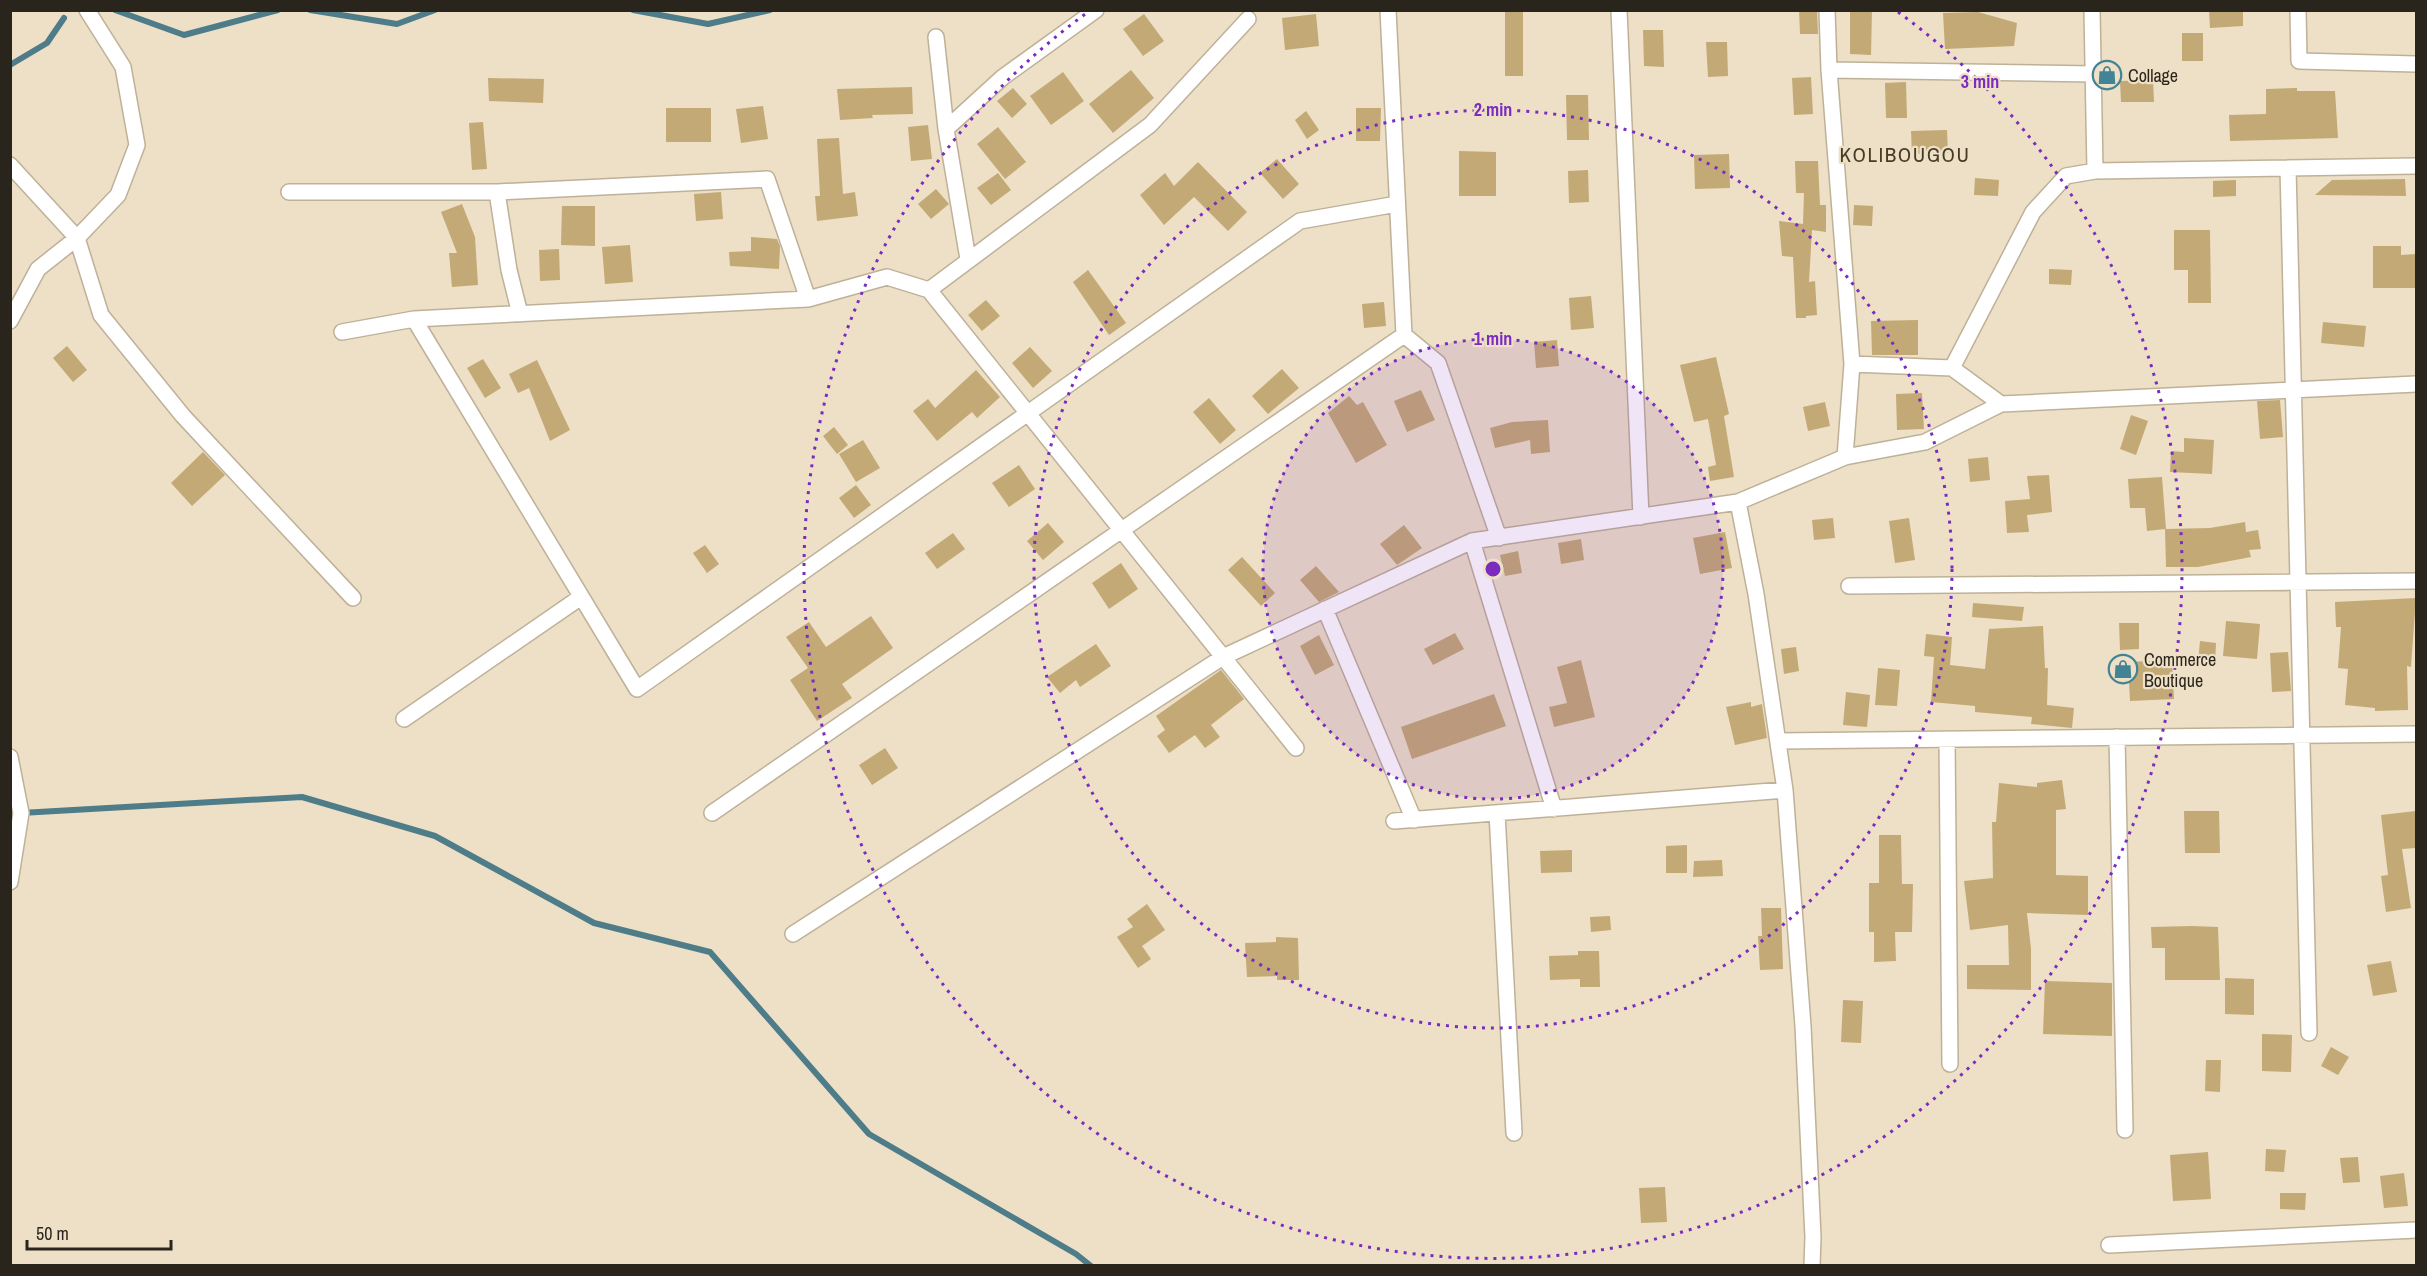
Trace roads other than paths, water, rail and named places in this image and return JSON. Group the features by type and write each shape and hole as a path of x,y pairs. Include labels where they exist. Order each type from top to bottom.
{"street":[{"path":"10,321 38,269 77,238 118,195 137,145 123,67 87,10"},
{"path":"946,129 1003,77 1096,10"},
{"path":"1388,10 1404,335 1438,363 1499,538"},
{"path":"1619,10 1641,517"},
{"path":"1827,10 1829,70 1852,364 1845,457"},
{"path":"2092,10 2096,171"},
{"path":"2298,10 2299,61 2416,64"},
{"path":"928,290 1150,125 1248,19"},
{"path":"936,37 946,129 968,259"},
{"path":"1829,70 2094,74"},
{"path":"10,165 77,238 101,315 183,417 352,597"},
{"path":"1952,368 2033,212 2066,176 2096,171 2416,166"},
{"path":"2288,168 2309,1033"},
{"path":"289,192 497,192 767,179 808,299"},
{"path":"497,192 509,270 520,314"},
{"path":"414,319 637,689 1300,221 1397,204"},
{"path":"342,332 414,319 808,299 887,277 928,290 1296,748"},
{"path":"712,813 1404,335"},
{"path":"1852,364 1952,368 2001,404"},
{"path":"793,934 1223,657 1472,542 1738,502 1845,457 1925,442 2001,404 2416,384"},
{"path":"1738,502 1756,594 1785,790 1803,1026 1813,1237 1812,1266"},
{"path":"1472,542 1554,809"},
{"path":"1849,586 2416,581"},
{"path":"404,719 581,597"},
{"path":"1325,609 1414,820"},
{"path":"1778,741 2416,734"},
{"path":"2117,737 2125,1130"},
{"path":"1947,739 1950,1064"},
{"path":"10,757 21,813 10,882"},
{"path":"1394,821 1785,790"},
{"path":"1497,813 1514,1133"},
{"path":"2109,1245 2416,1230"}],"waterway":[{"path":"115,10 184,35 278,10"},
{"path":"310,10 397,24 435,10"},
{"path":"633,10 708,24 770,10"},
{"path":"10,65 47,43 64,18"},
{"path":"10,807 21,813 302,797 435,836 594,923 710,952 869,1134 1076,1254 1091,1266"}],"place":[{"name":"Collage","path":"2107,75"},
{"name":"Commerce Boutique","path":"2123,669"}],"district":[{"name":"KOLIBOUGOU","path":"1905,154"}]}
